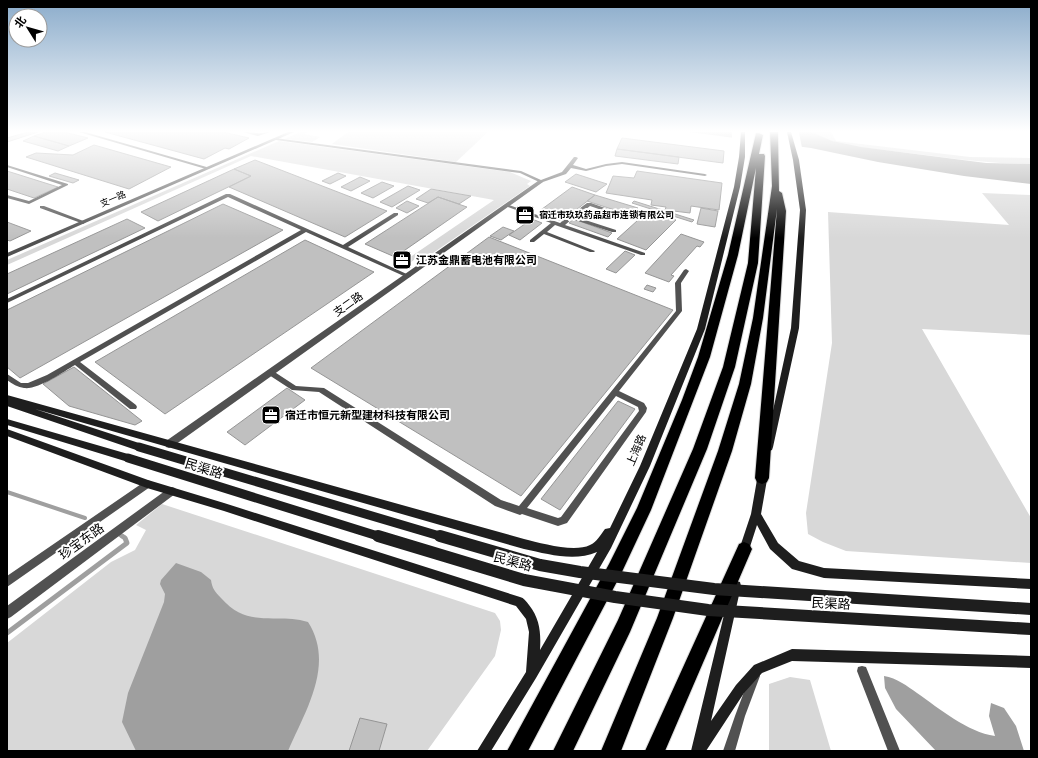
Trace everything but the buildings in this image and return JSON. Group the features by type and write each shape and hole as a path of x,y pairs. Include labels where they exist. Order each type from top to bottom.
{"highway":[{"path":"517,751 615,569 644,510 688,400 704,356 733,255 750,167"},
{"name":"上海路","path":"563,751 624,626 700,449 729,367 753,263 758,212 753,167"},
{"path":"611,751 665,618 726,451 745,384 758,318 776,186 776,167"},
{"path":"762,478 782,210 776,186"},
{"path":"655,751 744,548"}],"main road":[{"name":"上海路","path":"484,751 532,674 607,545 645,466 701,329 737,187 747,167"},
{"path":"698,751 744,548 756,514 762,478 795,328 802,210 797,167"},
{"path":"7,398 524,544 556,550 579,552 594,549 602,541 622,513"},
{"name":"民渠路","path":"7,403 139,447 368,516 532,563 580,572 714,589 1031,609"},
{"name":"民渠路","path":"7,422 128,458 356,530 524,580 615,598 708,610 1031,629"},
{"path":"7,432 147,484 520,602 531,616 534,632 532,674"},
{"path":"756,514 774,546 796,565 824,573 1031,584"},
{"path":"698,751 740,689 758,669 792,655 1031,662"}],"street":[{"name":"支一路","path":"7,255 208,168"},
{"name":"支二路","path":"169,444 540,182"},
{"name":"珍宝东路","path":"7,582 147,484"},
{"name":"珍宝东路","path":"7,613 172,491"}],"lane":[{"path":"7,196 29,203 66,185 11,167"},
{"path":"487,167 521,172 539,180 540,182 564,172 569,167"},
{"path":"575,167 586,170 597,167"},
{"path":"652,167 705,175"},
{"path":"7,301 228,195 408,276"},
{"path":"561,225 589,204 630,218"},
{"path":"42,206 83,222"},
{"path":"507,206 643,254"},
{"path":"344,247 396,214"},
{"path":"572,217 614,231"},
{"path":"532,241 554,223"},
{"path":"7,376 19,386 29,386 75,362 305,230"},
{"path":"543,232 592,251"},
{"path":"520,510 679,311 678,283 686,270"},
{"path":"75,362 132,407"},
{"path":"271,373 295,388 321,390 498,503 558,522 564,520 642,412 643,408 641,405 615,392"},
{"path":"730,751 740,716 758,669"},
{"path":"862,671 894,751"}],"shaded area":[{"path":"219,167 226,167 7,265 7,260"},
{"path":"314,167 476,167 510,172 531,181 527,184 530,186 423,260 415,259 410,263 403,262 494,200"},
{"path":"911,167 1031,167 1031,184 964,176"},
{"path":"982,193 1031,195 1031,335 922,329 1031,518 1031,563 846,551 823,542 808,534 806,513 832,343 828,212 1009,225"},
{"path":"162,504 495,613 500,621 501,630 495,656 427,751 7,751 7,643 111,562 135,550 146,530 136,525"},
{"path":"176,563 201,572 211,580 217,594 231,608 242,614 252,617 296,619 308,622 316,638 319,654 318,670 315,687 303,719 288,751 136,751 122,722 128,693 164,602 165,594 160,584 161,580"},
{"path":"884,676 902,683 944,713 964,725 985,734 995,736 989,716 991,703 1004,708 1016,726 1024,751 936,751 896,709 885,688"},
{"path":"790,677 810,680 831,751 769,751 769,684"}],"waterway":[{"path":"7,492 85,518"},
{"path":"7,633 127,543 125,538 122,536"}],"place":[{"name":"宿迁市玖玖药品超市连锁有限公司","path":"525,215"},
{"name":"江苏金鼎蓄电池有限公司","path":"402,260"},
{"name":"宿迁市恒元新型建材科技有限公司","path":"271,415"}]}
